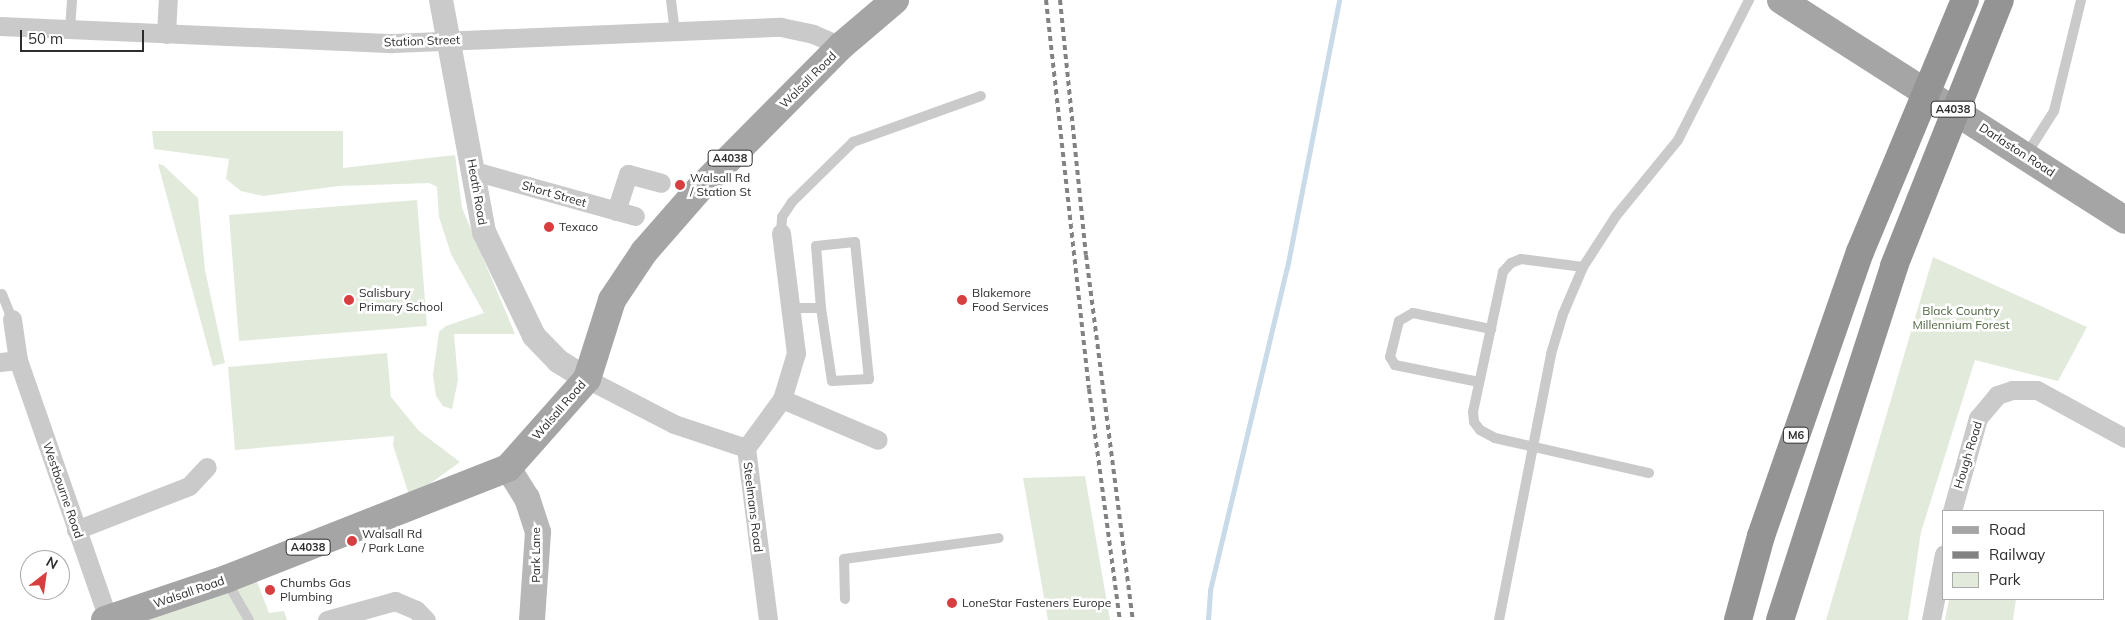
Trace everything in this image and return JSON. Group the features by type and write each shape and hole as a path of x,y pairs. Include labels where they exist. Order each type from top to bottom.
{"highway":[{"name":"M6","path":"1738,620 1761,536 1860,252 1965,0"},
{"path":"1780,620 1894,266 2000,0"}],"main road":[{"name":"Walsall Road","path":"107,620 226,579 508,468 587,379 612,300 644,252 701,187 842,46 895,0"},
{"name":"Darlaston Road","path":"1781,0 2125,220"},
{"name":"Park Lane","path":"508,468 527,498 538,532 532,620"}],"street":[{"path":"166,34 168,0"},
{"name":"Heath Road","path":"441,0 450,39 484,232 534,336 558,361 587,379"},
{"name":"Station Street","path":"0,26 393,43 450,39 781,27 813,34 842,46"},
{"name":"Short Street","path":"474,171 634,216"},
{"path":"616,211 628,174 661,183"},
{"path":"746,448 782,399 796,353 792,308 781,234"},
{"name":"Westbourne Road","path":"12,319 9,361 76,530 107,620"},
{"name":"Steelmans Road","path":"587,379 674,424 746,448 768,620"},
{"name":"Hough Road","path":"1952,510 1978,418 1997,395 2012,390 2037,390 2125,438"},
{"path":"782,399 878,440"},
{"path":"76,530 189,486 206,467"},
{"path":"1931,620 1942,564"},
{"path":"327,620 395,601 416,610 426,620"}],"lane":[{"path":"70,30 72,0"},
{"path":"671,0 675,31"},
{"path":"1499,620 1552,354 1563,314 1583,267 1616,216 1678,140 1749,0"},
{"path":"2026,155 2054,112 2080,0"},
{"path":"781,234 782,218 792,202 853,142 982,96"},
{"path":"855,242 869,379 832,381 821,308 816,246 855,242"},
{"path":"1583,267 1521,259 1511,263 1503,272 1473,412 1474,422 1480,430 1495,438 1650,473"},
{"path":"1,292 12,319"},
{"path":"792,308 821,308"},
{"path":"1479,382 1395,365 1390,357 1399,321 1413,313 1491,328"},
{"path":"845,600 844,559 999,538"},
{"path":"226,579 249,620"}],"green space":[{"path":"152,131 343,131 343,168 455,155 462,208 515,334 454,334 458,380 452,409 443,406 436,396 433,375 439,332 446,326 484,313 451,254 439,217 437,187 429,183 339,186 263,196 241,191 226,179 229,159 154,149"},
{"path":"158,164 163,165 198,198 205,270 225,363 213,366"},
{"path":"417,200 427,326 239,341 229,215"},
{"name":"Black Country Millennium Forest","path":"1933,257 2087,327 2058,381 1975,360 1921,532 1908,620 1826,620"},
{"path":"387,353 391,397 419,431 460,462 410,498 393,445 394,436 235,450 228,367"},
{"path":"1085,476 1110,620 1048,620 1023,478"},
{"path":"256,579 269,613 284,611 287,620 150,620"},
{"path":"1949,600 2016,600 2013,620 1945,620"}],"waterway":[{"path":"1208,620 1210,590 1287,268 1339,0"}],"railway":[{"path":"1046,0 1089,389 1120,620"},
{"path":"1060,0 1086,255 1133,620"}],"place":[{"name":"Walsall Rd / Station St","path":"680,185"},
{"name":"Texaco","path":"549,227"},
{"name":"Salisbury Primary School","path":"349,300"},
{"name":"Blakemore Food Services","path":"962,300"},
{"name":"Walsall Rd / Park Lane","path":"352,541"},
{"name":"Chumbs Gas Plumbing","path":"270,590"},
{"name":"LoneStar Fasteners Europe","path":"952,603"}]}
